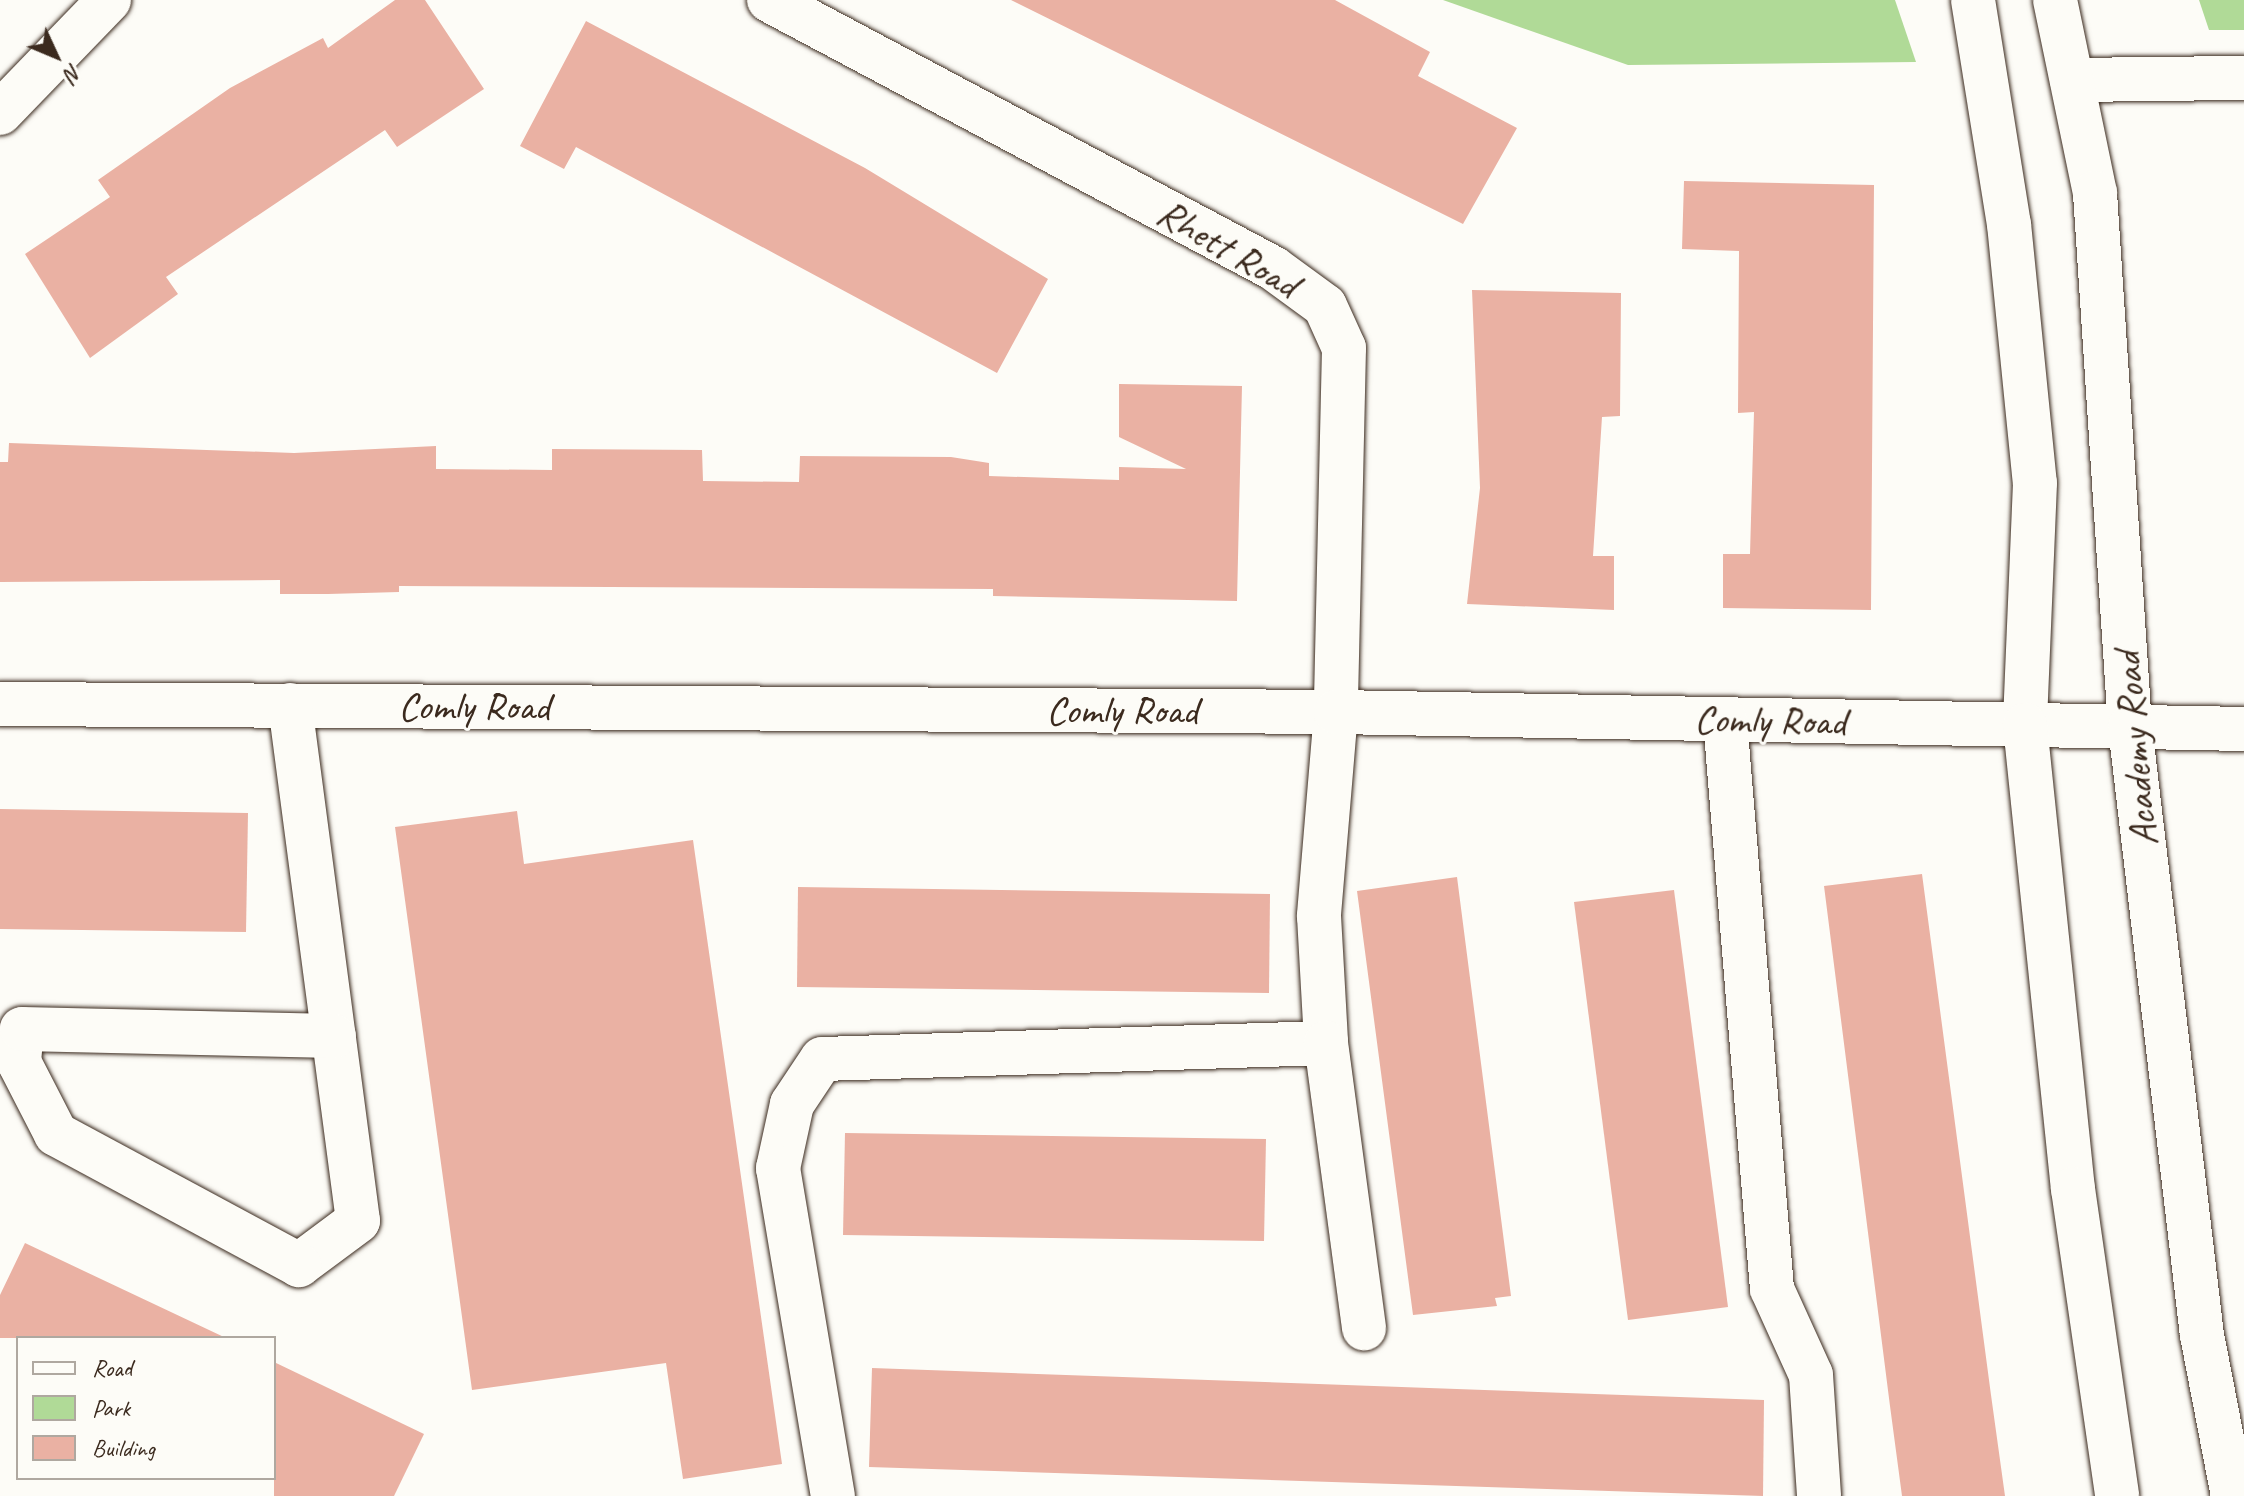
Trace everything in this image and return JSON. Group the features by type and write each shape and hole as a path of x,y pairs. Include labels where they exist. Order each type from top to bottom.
{"street":[{"path":"0,113 68,37 109,0"},
{"name":"Rhett Road","path":"769,0 1273,268 1325,306 1344,348 1336,712 1319,916 1326,1043 1364,1328"},
{"path":"1973,0 2009,224 2035,483 2025,725 2073,1189 2117,1496"},
{"name":"Academy Road","path":"2055,0 2095,193 2130,727 2202,1335 2233,1496"},
{"path":"2072,80 2244,78"},
{"name":"Comly Road","path":"0,704 1336,712 2244,729"},
{"path":"290,705 334,1036 358,1221 299,1265 56,1134 19,1062 22,1029 334,1036"},
{"path":"1725,720 1772,1289 1811,1375 1819,1496"},
{"path":"833,1496 778,1168 792,1104 822,1059 1326,1043"}],"green space":[{"path":"1443,0 1895,0 1916,62 1628,65"},
{"path":"2199,0 2244,0 2244,30 2209,30"}],"building":[{"path":"395,0 425,0 484,89 397,147 385,130 166,277 178,294 90,358 25,254 110,197 98,180 230,88 323,38 328,48"},
{"path":"1011,0 1335,0 1430,52 1418,76 1517,128 1463,224"},
{"path":"586,21 865,168 1048,279 997,373 576,147 564,169 520,146"},
{"path":"1684,181 1874,185 1871,610 1723,608 1723,554 1750,554 1754,412 1738,413 1739,251 1682,249"},
{"path":"1472,290 1621,293 1620,416 1602,417 1593,556 1614,556 1614,610 1467,604 1480,488"},
{"path":"1119,384 1242,386 1237,601 993,596 993,589 399,586 399,592 280,594 280,580 0,582 0,462 8,462 9,443 294,453 436,446 436,469 552,470 552,449 702,450 703,481 799,482 800,456 951,457 989,463 989,476 1119,480 1119,467 1186,469 1119,437"},
{"path":"0,809 248,813 246,932 0,929"},
{"path":"517,811 524,864 693,840 782,1464 683,1479 666,1363 472,1390 395,827"},
{"path":"1922,874 2005,1496 1902,1496 1824,886"},
{"path":"1457,877 1511,1296 1495,1298 1497,1306 1413,1315 1357,891"},
{"path":"798,887 1270,894 1269,993 797,987"},
{"path":"1674,890 1728,1307 1628,1320 1574,902"},
{"path":"845,1133 1266,1139 1264,1241 843,1235"},
{"path":"25,1243 222,1336 0,1338 0,1295"},
{"path":"276,1363 424,1434 394,1496 274,1496"},
{"path":"872,1368 1764,1400 1763,1496 869,1467"}]}
